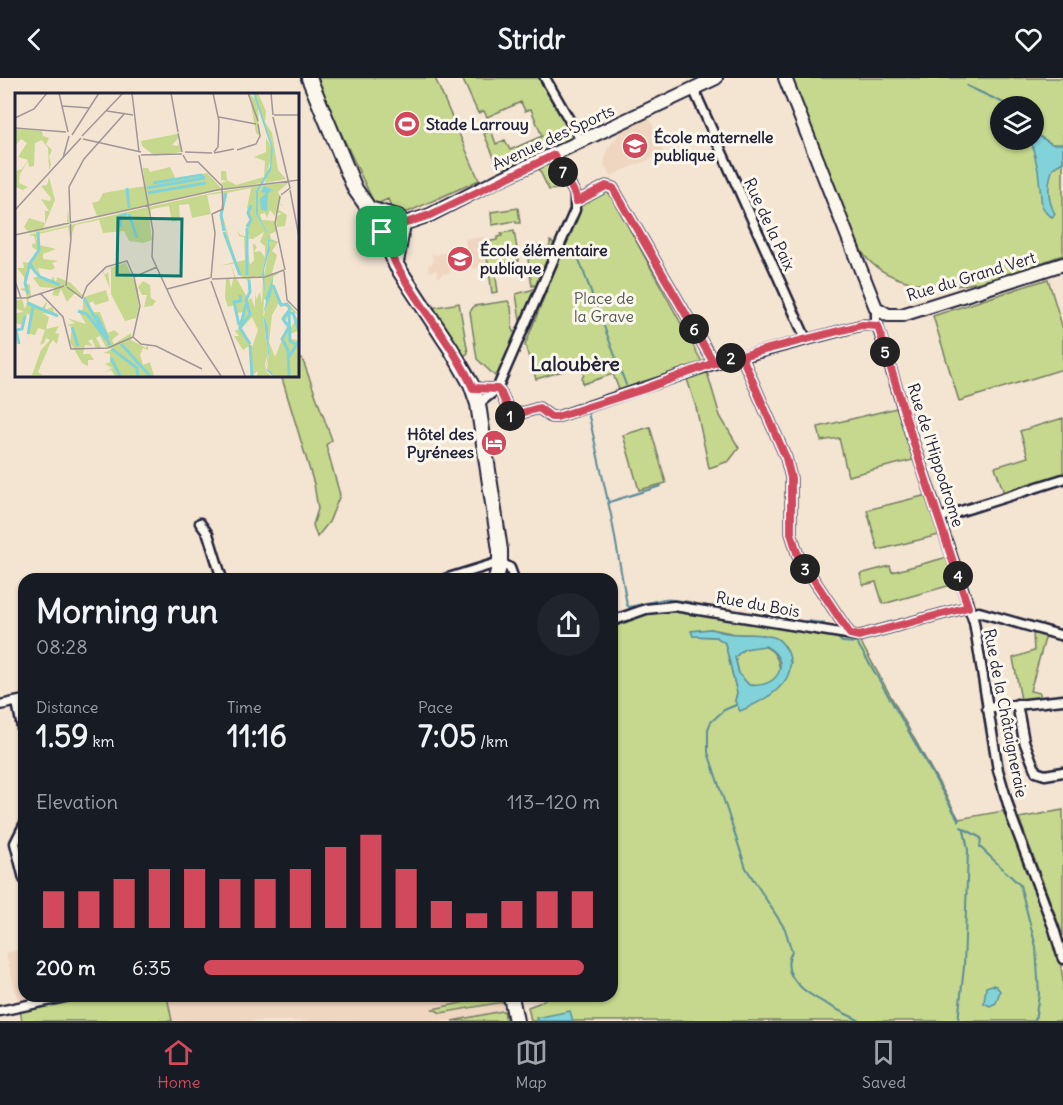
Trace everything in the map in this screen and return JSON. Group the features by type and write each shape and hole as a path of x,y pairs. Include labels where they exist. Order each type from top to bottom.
{"main road":[{"path":"309,78 355,189 393,239 403,229"},
{"name":"Avenue des Sports","path":"403,229 716,78"},
{"name":"Rue de l'Hippodrome","path":"785,78 876,308"},
{"path":"386,227 398,217 403,229 396,265"},
{"path":"386,227 396,265 451,349 473,388 478,404 500,562 497,573"},
{"name":"Rue du Grand Vert","path":"876,308 888,315 902,315 1063,264"},
{"path":"512,1002 516,1021"}],"street":[{"path":"545,78 582,142"},
{"name":"Rue de la Paix","path":"693,88 806,339"},
{"path":"478,404 497,389 575,210 575,194 554,155"},
{"path":"576,201 606,186 613,188 714,363"},
{"name":"Rue de l'Hippodrome","path":"876,308 875,316 912,438 970,611"},
{"name":"Rue du Grand Vert","path":"878,326 885,321 888,315"},
{"path":"473,388 497,389 511,416 539,408 551,417 557,417 644,389 714,363 862,325 878,326"},
{"path":"742,357 786,458 791,478 791,533 796,550 805,568 850,634"},
{"path":"939,518 1063,479"},
{"path":"200,523 208,534 220,573"},
{"path":"464,573 500,562 510,568 512,573"},
{"name":"Rue du Bois","path":"618,619 646,609 674,606 859,636 970,611"},
{"path":"970,611 1063,636"},
{"name":"Rue de la Châtaigneraie","path":"970,611 974,622 998,770 1012,818 1054,929 1063,960"},
{"path":"987,708 1063,700"},
{"path":"0,705 18,701"},
{"path":"1017,704 1024,741 1036,772 1045,775 1063,772"},
{"path":"0,1011 37,1002"}],"shaded area":[{"name":"École maternelle publique","path":"648,114 664,153 610,176 604,165 607,150 623,128"},
{"name":"École élémentaire publique","path":"485,237 488,264 482,265 483,275 480,276 479,268 472,269 471,264 469,268 450,270 450,273 441,274 441,277 438,277 437,270 429,271 428,265 433,263 432,252 434,255 467,250 465,239"},
{"path":"18,950 18,1002 6,953"},
{"path":"18,1002 55,1002 20,1010"},
{"path":"168,1002 503,1002 506,1021 172,1021"}],"green space":[{"name":"Stade Larrouy","path":"315,78 435,78 479,180 408,212 392,209 388,199 375,205"},
{"path":"462,78 539,78 575,137 507,168 503,160 495,159 484,134 491,130 496,144 505,140 510,150 542,136 531,109 525,111 521,102 487,117 484,111 478,113"},
{"path":"792,78 1063,78 1063,255 995,278 967,284 930,286 917,284 894,277 873,264 860,249 844,215"},
{"path":"545,163 557,169 568,188 549,190 538,167"},
{"name":"Place de la Grave","path":"609,191 703,364 620,392 613,374 583,384 582,369 578,368 575,361 562,365 563,371 536,379 525,345 581,205"},
{"path":"518,208 520,223 515,221 492,225 491,212"},
{"path":"514,231 519,261 494,265 498,292 492,293 485,242 497,240 497,237 502,236 501,233"},
{"path":"550,241 554,243 536,285 532,286 526,246 537,244 540,248 545,249 550,245"},
{"path":"1048,279 1063,329 1063,369 959,401 933,316"},
{"path":"534,289 524,312 526,313 524,319 520,320 516,294"},
{"path":"508,301 511,307 513,332 516,332 515,339 496,377 477,359 470,312 474,306"},
{"path":"459,303 468,353 464,356 457,349 431,308"},
{"path":"302,358 332,440 326,445 340,495 329,522 317,537 313,525 318,509 314,484 281,376 298,376 298,359"},
{"path":"707,372 720,416 739,448 729,461 709,468 696,407 687,379"},
{"path":"897,408 913,460 848,476 839,438 821,441 818,427"},
{"path":"1063,418 1063,474 1004,493 995,467 1028,457 1020,431"},
{"path":"650,427 666,483 639,490 623,435"},
{"path":"927,495 939,535 878,550 867,510"},
{"path":"948,557 955,584 883,604 876,582 863,585 860,574 890,566 892,572"},
{"path":"655,611 695,613 860,641 959,819 1003,811 1046,915 1059,958 1063,980 1063,1021 531,1021 528,1007 540,1002 618,1002 618,621","holes":["711,629 736,634 765,635 785,646 791,662 775,691 746,708 735,701 737,693 725,643 716,637 693,636 692,631"]},
{"path":"1033,632 1046,635 1030,691 1040,693 1040,697 1021,700 1013,658 1034,651"},
{"path":"760,646 769,649 775,655 780,672 774,680 767,684 749,685 739,674 735,657 744,649"},
{"path":"1063,810 1063,936 1019,818"},
{"path":"55,1002 168,1002 172,1021 22,1021 20,1010"},
{"path":"465,1002 503,1002 441,1013 433,1009"},
{"path":"502,1011 504,1011 506,1021 452,1021"}],"water":[{"path":"1044,139 1052,144 1063,144 1063,162 1053,168 1050,180 1049,197 1055,214 1052,217 1042,206 1033,150 1044,150"},
{"path":"711,629 728,633 772,636 782,642 788,652 789,673 777,690 740,711 735,701 737,693 725,643 716,637 693,636 691,631","holes":["765,646 779,659 780,666 775,678 768,683 749,685 739,674 735,657 744,649"]},
{"path":"992,985 1000,991 996,1003 990,1006 984,1003 986,987"},
{"path":"570,1011 573,1021 537,1021 536,1018"}],"waterway":[{"path":"967,86 990,97"},
{"path":"575,249 626,385"},
{"path":"588,412 611,515 627,605 629,607 664,599 690,602"},
{"path":"609,502 661,486"},
{"path":"806,621 824,623"},
{"path":"836,636 842,642 857,643 959,821"},
{"path":"736,705 724,710 711,722 708,729 708,752 746,868 785,929 792,952 788,964 791,975 799,986 824,1003 860,1021"},
{"path":"961,827 981,838 980,847 1003,869"},
{"path":"958,1021 964,967 968,850 964,830"},
{"path":"1005,871 1020,885 1036,947 1039,994 1035,1021"}],"place":[{"name":"Stade Larrouy","path":"407,124"},
{"name":"École maternelle publique","path":"635,146"},
{"name":"École élémentaire publique","path":"460,259"},
{"name":"Hôtel des Pyrénees","path":"494,443"}],"district":[{"name":"Laloubère","path":"575,363"}],"route":[{"path":"382,232 382,222 389,216 398,217 403,224 430,215 496,181 554,155 575,194 576,201 606,186 613,188 714,363 862,325 878,326 968,607 859,636 850,634 805,568 793,544 790,510 791,478 786,458 742,357 714,363 644,389 557,417 551,417 539,408 511,416 497,389 473,388 451,349 396,265 387,237 382,232"}]}
